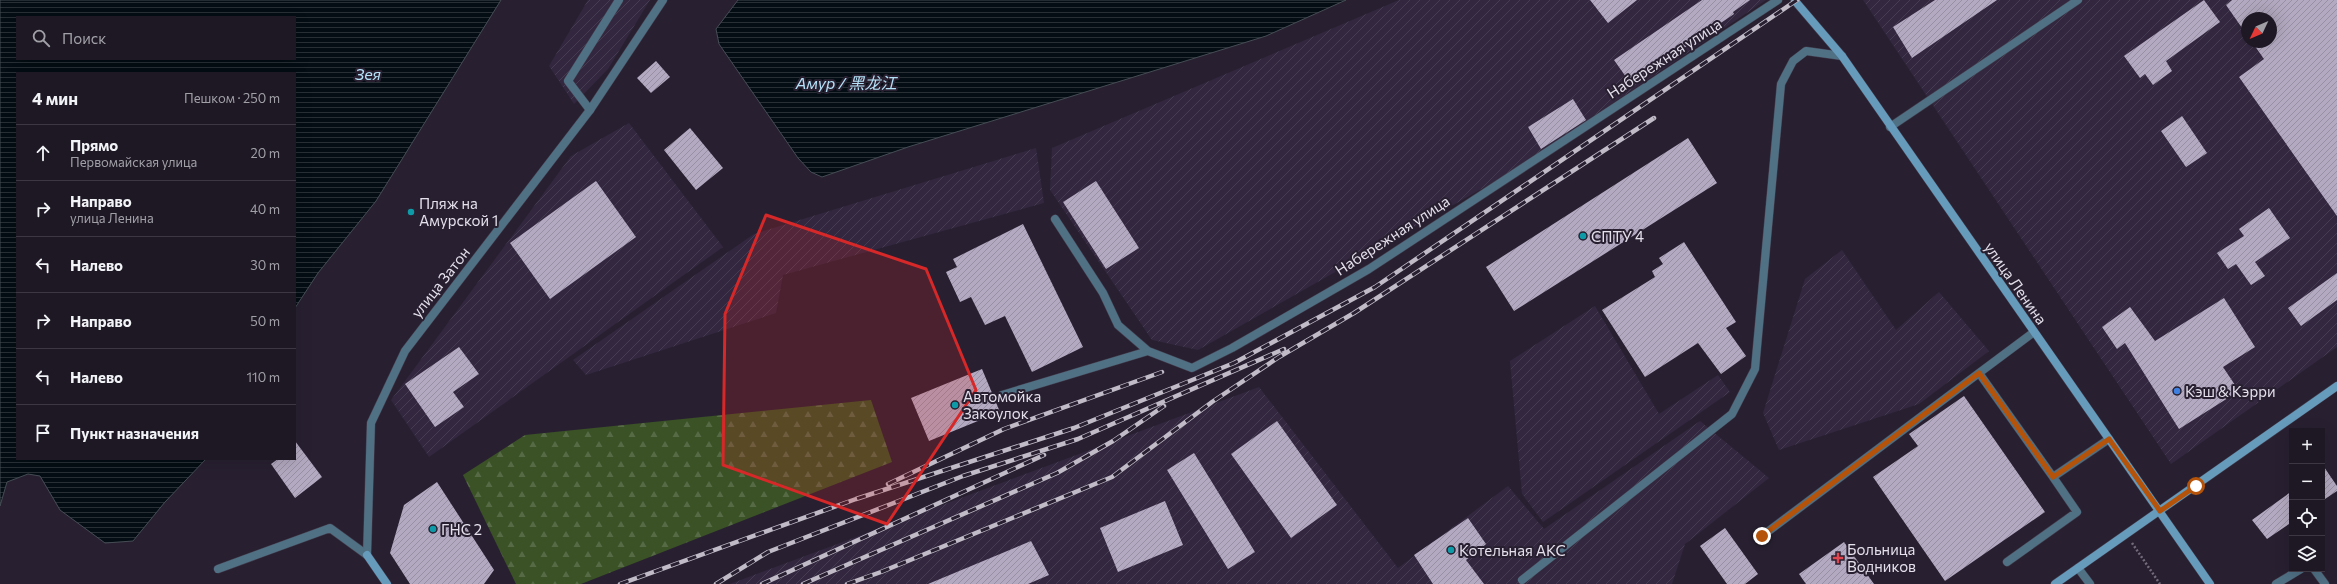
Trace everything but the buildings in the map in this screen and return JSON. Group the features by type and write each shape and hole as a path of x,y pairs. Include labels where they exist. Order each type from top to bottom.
{"street":[{"path":"590,110 568,81 619,0"},
{"name":"улица Затон","path":"367,555 371,423 405,350 590,110 663,0"},
{"name":"Набережная улица","path":"1055,219 1103,293 1118,325 1148,351 1192,368 1232,348 1369,269 1778,0"},
{"name":"улица Ленина","path":"1795,0 1842,56 1890,127 2210,584"},
{"path":"1890,127 2078,0"},
{"path":"1522,580 1732,414 1755,369 1782,84 1793,60 1806,51 1842,56"},
{"path":"1762,536 2034,332"},
{"path":"1002,395 1148,351"},
{"path":"1979,373 2077,512 2007,562"},
{"path":"2055,584 2127,535 2337,386"},
{"path":"2053,477 2109,439"},
{"path":"218,569 330,528 367,555 387,584"},
{"path":"2078,568 2090,584"},
{"path":"2276,584 2296,572"},
{"path":"2316,572 2325,584"}],"path":[{"path":"2127,535 2160,584"}],"highlighted area":[{"path":"766,215 926,269 976,390 887,524 723,465 725,314"}],"shaded area":[{"path":"588,0 650,0 608,69 574,104 549,66"},
{"path":"1399,0 1766,0 1506,175 1198,350 1152,340 1050,190 1052,148"},
{"path":"1863,0 2337,0 2337,347 2171,464"},
{"path":"629,123 723,247 429,457 391,400 571,156"},
{"path":"1036,148 1044,203 783,275 776,313 586,375 573,360 754,234"},
{"path":"1842,250 1896,330 1939,292 1989,351 1919,404 1779,450 1763,413 1805,279"},
{"path":"1595,306 1659,414 1718,375 1730,392 1543,522 1522,494 1510,361"},
{"path":"1259,387 1398,568 1508,486 1544,529 1700,421 1769,478 1685,544 1672,584 730,584"}],"green space":[{"path":"871,400 892,462 581,584 516,584 463,475 525,435"}],"water":[{"name":"Зея","path":"0,0 501,0 376,201 318,273 296,306 296,72 16,72 16,460 205,460 165,502 133,541 105,543 60,510 40,476 28,474 7,482 0,506"},
{"name":"Амур / 黑龙江","path":"738,0 1346,0 1266,36 908,147 822,177 811,172 798,158 719,44 716,29"}],"railway":[{"path":"620,584 856,499 1074,428 1234,363 1375,287 1797,0"},
{"path":"847,584 881,572 1112,477 1212,402 1279,357 1354,313 1654,118"},
{"path":"716,584 768,552 963,476 1078,439 1284,349"},
{"path":"888,484 1004,429 1162,372"},
{"path":"803,584 1057,473 1113,441 1164,406"},
{"path":"762,584 1044,455"}],"place":[{"name":"Пляж на Амурской 1","path":"411,212"},
{"name":"СПТУ 4","path":"1583,236"},
{"name":"Кэш & Кэрри","path":"2177,391"},
{"name":"Автомойка Закоулок","path":"955,405"},
{"name":"ГНС 2","path":"433,529"},
{"name":"Котельная АКС","path":"1451,550"},
{"name":"Больница Водников","path":"1838,558"}],"route":[{"path":"1762,536 1979,373 2053,477 2109,439 2160,511 2196,486"}]}
